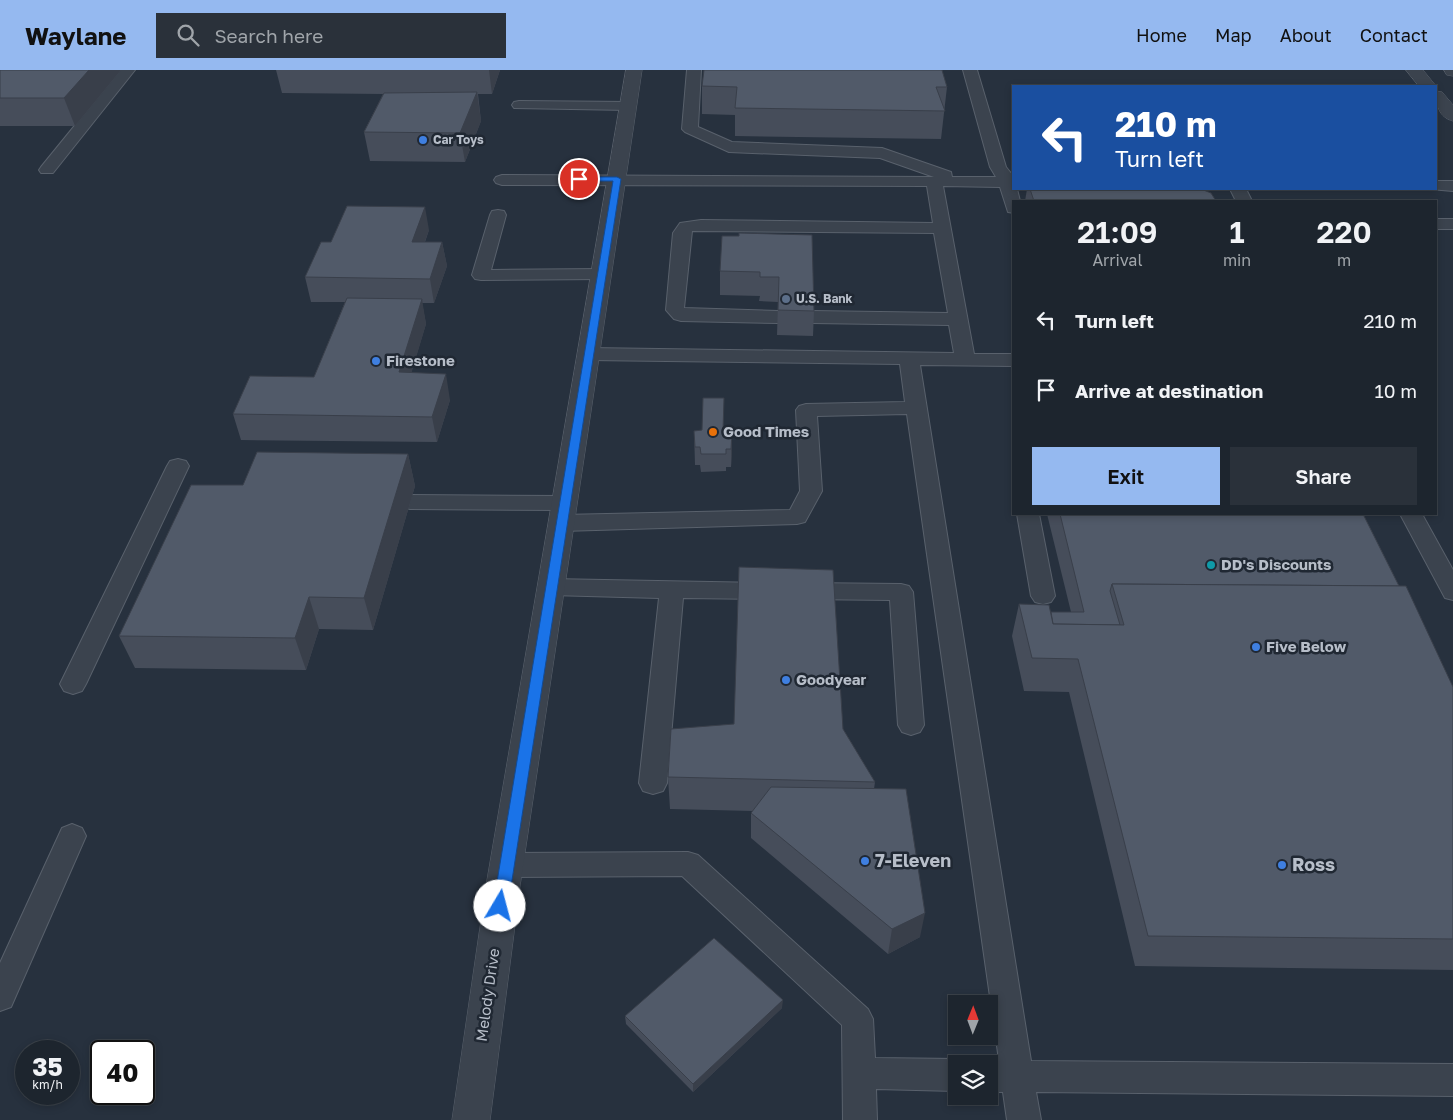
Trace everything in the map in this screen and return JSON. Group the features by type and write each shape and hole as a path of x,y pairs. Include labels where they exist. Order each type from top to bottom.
{"street":[{"name":"Melody Drive","path":"471,1120 506,865 634,70"},
{"path":"1414,70 1427,85"},
{"path":"1437,97 1453,116"}],"lane":[{"path":"48,170 128,70"},
{"path":"694,70 690,129 729,147 882,153 966,182"},
{"path":"970,70 998,167 1011,182 1013,200"},
{"path":"519,105 628,106"},
{"path":"502,180 1011,182"},
{"path":"934,182 965,360"},
{"path":"1437,186 1453,186"},
{"path":"498,216 481,275 602,274"},
{"path":"1437,224 1453,224"},
{"path":"778,317 681,315 675,310 682,233 686,228 701,225 942,228"},
{"path":"812,317 958,319"},
{"path":"589,354 1012,360"},
{"path":"909,359 1003,1076 1024,1120"},
{"path":"410,502 563,513 797,516 811,491 806,410 916,408"},
{"path":"73,684 172,499 178,466"},
{"path":"1028,515 1043,596"},
{"path":"1412,515 1443,555 1453,592"},
{"path":"551,587 901,592 911,725"},
{"path":"653,783 672,590"},
{"path":"0,997 72,836"},
{"path":"506,865 688,864 857,1019 860,1120"},
{"path":"860,1073 948,1075"},
{"path":"1003,1076 1453,1080"}],"building":[{"path":"0,70 89,70 64,98 0,98"},
{"path":"704,70 942,70 947,87 936,87 945,111 735,108 737,87 702,86"},
{"path":"477,92 460,133 364,132 384,93"},
{"path":"1030,190 1204,190 1211,193 1215,200 1034,200"},
{"path":"347,206 425,207 412,242 442,242 430,279 305,277 321,242 331,242"},
{"path":"739,233 812,235 814,311 778,310 779,277 760,277 760,272 720,271 722,236 739,236"},
{"path":"347,298 422,299 399,372 446,374 432,417 233,414 250,376 314,377"},
{"path":"703,398 724,398 723,431 732,432 731,449 726,449 726,454 701,454 700,447 695,447 694,431 702,430"},
{"path":"257,452 408,454 364,598 309,597 295,638 119,636 191,485 243,485"},
{"name":"DD's Discounts","path":"1060,515 1364,515 1399,586 1112,584 1110,591 1120,625 1053,624 1051,612 1084,612"},
{"name":"Goodyear","path":"739,567 833,570 843,729 875,782 668,777 671,729 734,724"},
{"name":"Ross","path":"1112,584 1406,586 1453,687 1453,939 1148,936 1078,659 1032,658 1019,604 1049,605 1053,624 1124,625"},
{"path":"771,787 906,789 925,913 892,929 751,813"},
{"path":"714,938 783,1000 693,1084 625,1016"}],"place":[{"name":"Car Toys","path":"423,140"},
{"name":"U.S. Bank","path":"786,299"},
{"name":"Firestone","path":"376,361"},
{"name":"Good Times","path":"713,432"},
{"name":"DD's Discounts","path":"1211,565"},
{"name":"Five Below","path":"1256,647"},
{"name":"Goodyear","path":"786,680"},
{"name":"7-Eleven","path":"865,861"},
{"name":"Ross","path":"1282,865"}],"route":[{"path":"500,906 617,179 579,179"}]}
